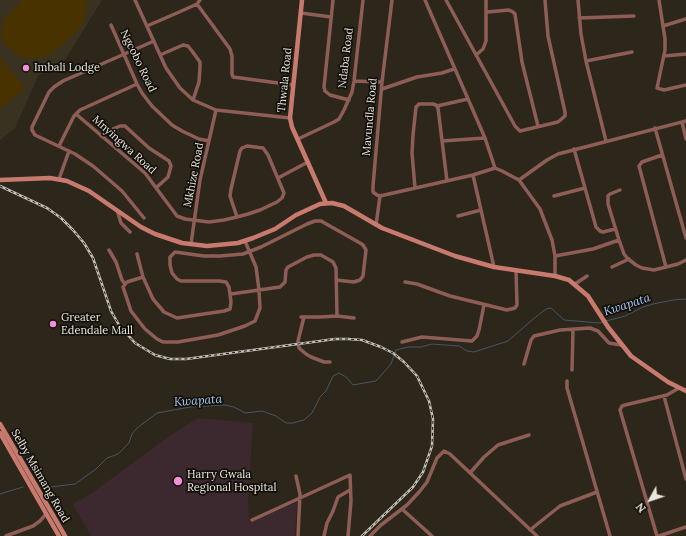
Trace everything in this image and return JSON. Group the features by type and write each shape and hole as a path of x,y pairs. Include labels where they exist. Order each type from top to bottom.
{"street":[{"path":"135,0 172,78 193,100 216,110 290,118"},
{"path":"147,26 197,4 200,0"},
{"name":"Thwala Road","path":"302,0 290,118 326,203"},
{"path":"332,0 324,87 325,91 330,95 349,100"},
{"name":"Ndaba Road","path":"298,139 339,119 349,100 354,81 363,0"},
{"name":"Mavundla Road","path":"380,196 375,194 373,186 382,82 392,0"},
{"path":"425,0 485,138 496,168 520,180 540,209 552,240 555,256 555,276"},
{"path":"446,0 517,129 520,131 558,122 565,116 548,36 545,0"},
{"path":"476,55 483,49 486,41 486,0"},
{"path":"578,0 579,18 586,61 606,141"},
{"path":"659,0 665,39 664,56 657,86 658,89 664,90 686,85"},
{"path":"197,4 230,49 232,56 232,74 234,77 293,85"},
{"path":"487,12 509,10 515,14 522,62 538,126"},
{"path":"301,13 331,17"},
{"path":"579,18 634,16"},
{"path":"663,26 686,19"},
{"name":"Ngcobo Road","path":"111,25 137,84 152,106 172,125 190,135 210,142"},
{"path":"144,218 122,191 84,160 35,135 32,130 33,124 48,92 63,81 154,41"},
{"path":"160,55 183,45 188,46 192,50 200,62 199,82 193,100"},
{"path":"586,61 632,52"},
{"path":"664,56 686,54"},
{"path":"382,89 417,77 442,73 454,69"},
{"path":"354,81 382,82"},
{"path":"59,146 76,114 85,107 137,84"},
{"path":"415,188 412,153 416,107 419,104 433,104 437,106 468,99"},
{"path":"437,106 447,181"},
{"name":"Mkhize Road","path":"191,244 200,180 210,142 216,110"},
{"name":"Mnyingwa Road","path":"76,114 145,173 157,187 177,216 185,219 217,221 260,210 277,202 283,197 284,192 278,178"},
{"path":"520,180 558,154 655,128 684,121 686,139"},
{"path":"101,136 108,131 125,126 149,148 169,160 171,166 168,177 157,187"},
{"path":"655,128 686,238"},
{"path":"442,141 485,138"},
{"path":"237,217 230,196 239,155 242,148 247,146 263,148 278,178 308,162"},
{"path":"574,149 596,227 603,232 615,229"},
{"path":"59,179 69,151"},
{"path":"662,155 642,162 639,166 666,267"},
{"path":"376,225 380,196 473,175 496,168"},
{"path":"473,175 494,267"},
{"path":"0,180 18,178 59,179 81,186 140,227 168,239 207,246 245,241 275,229 296,215 320,204 326,203 344,206 376,225 408,239 455,256 494,267 562,277 575,284 588,296 621,346 631,356 679,388 686,391"},
{"path":"554,196 585,188"},
{"path":"620,190 610,194 607,199 615,229 624,254 636,265 649,270 678,264 686,260"},
{"path":"117,210 121,223 130,232"},
{"path":"458,216 481,210"},
{"path":"137,254 143,276 153,299 160,308 169,315 178,318 227,310 231,305 231,294 227,284 224,281 179,281 172,273 170,265 170,257 173,253 178,252 204,256 243,254 307,224 315,221 321,221 360,242 366,250 363,276 360,280 354,282 336,280"},
{"path":"555,256 589,250 619,240"},
{"path":"109,250 116,262 122,280 125,284 123,287 131,311 150,335 163,342 170,342 194,340 218,335 250,325 255,321 259,312 259,290 256,267 245,241"},
{"path":"231,294 282,286 285,282 286,270 288,267 295,262 314,255 321,255 332,262 336,268 337,316"},
{"path":"612,267 629,259"},
{"path":"405,282 417,284 450,296 507,310 516,307 516,271"},
{"path":"125,284 143,276"},
{"path":"575,284 587,276"},
{"path":"402,342 422,336 467,342 472,341 477,336 479,330 484,305"},
{"path":"330,362 324,362 311,357 299,348 298,341 302,317 337,316 354,318"},
{"path":"524,364 531,340 534,336 560,330 590,328 598,331 609,343 621,346"},
{"path":"572,330 572,370"},
{"path":"567,381 567,388 610,536"},
{"path":"679,388 664,396 625,405 620,410 658,536 686,527"},
{"path":"664,396 686,479"},
{"name":"Selby Msimang Road","path":"0,424 65,536"},
{"name":"Selby Msimang Road","path":"0,433 59,536"},
{"path":"470,473 498,445 530,435"},
{"path":"370,536 381,525 402,509 424,486 431,474 437,458 442,452 447,452 537,536"},
{"path":"252,520 350,475 348,536"},
{"path":"296,476 300,499 298,536"},
{"path":"324,536 328,519 334,511 338,497 350,490"},
{"path":"530,530 560,506 597,492"},
{"path":"402,509 432,536"},
{"path":"6,536 33,526 46,514"}],"shaded area":[{"name":"Imbali Lodge","path":"0,0 102,0 65,60 38,76 15,128 0,140"},
{"path":"22,0 87,0 86,14 82,26 50,55 36,58 23,58 13,52 3,42 1,30 5,18"},
{"path":"0,58 25,88 0,109"},
{"name":"Harry Gwala Regional Hospital","path":"198,418 253,423 248,498 249,523 297,502 295,536 91,536 73,504 92,493 171,435"}],"waterway":[{"name":"Kwapata","path":"606,321 625,316 653,304 686,299"},
{"name":"Kwapata","path":"51,487 75,484 96,469 107,458 118,454 129,443 132,434 137,428 157,413 190,407 225,405 234,407 245,413 262,411 276,416 286,423 293,423 304,420 312,413 320,397 326,391 333,376 339,373 346,377 353,385 376,381 391,364 396,350 432,344 459,346 467,351 474,352 508,341 546,309 551,308 564,320 599,323 603,322"},
{"name":"Kwapata","path":"0,494 23,487"}],"railway":[{"path":"0,186 47,208 61,218 73,230 84,243 93,258 111,311 119,325 135,343 155,355 170,359 186,359 335,339 348,339 362,340 381,347 393,353 404,362 417,376 429,401 433,419 432,446 423,472 413,487 362,536"}],"place":[{"name":"Imbali Lodge","path":"26,68"},
{"name":"Greater Edendale Mall","path":"53,324"},
{"name":"Harry Gwala Regional Hospital","path":"178,481"}]}
